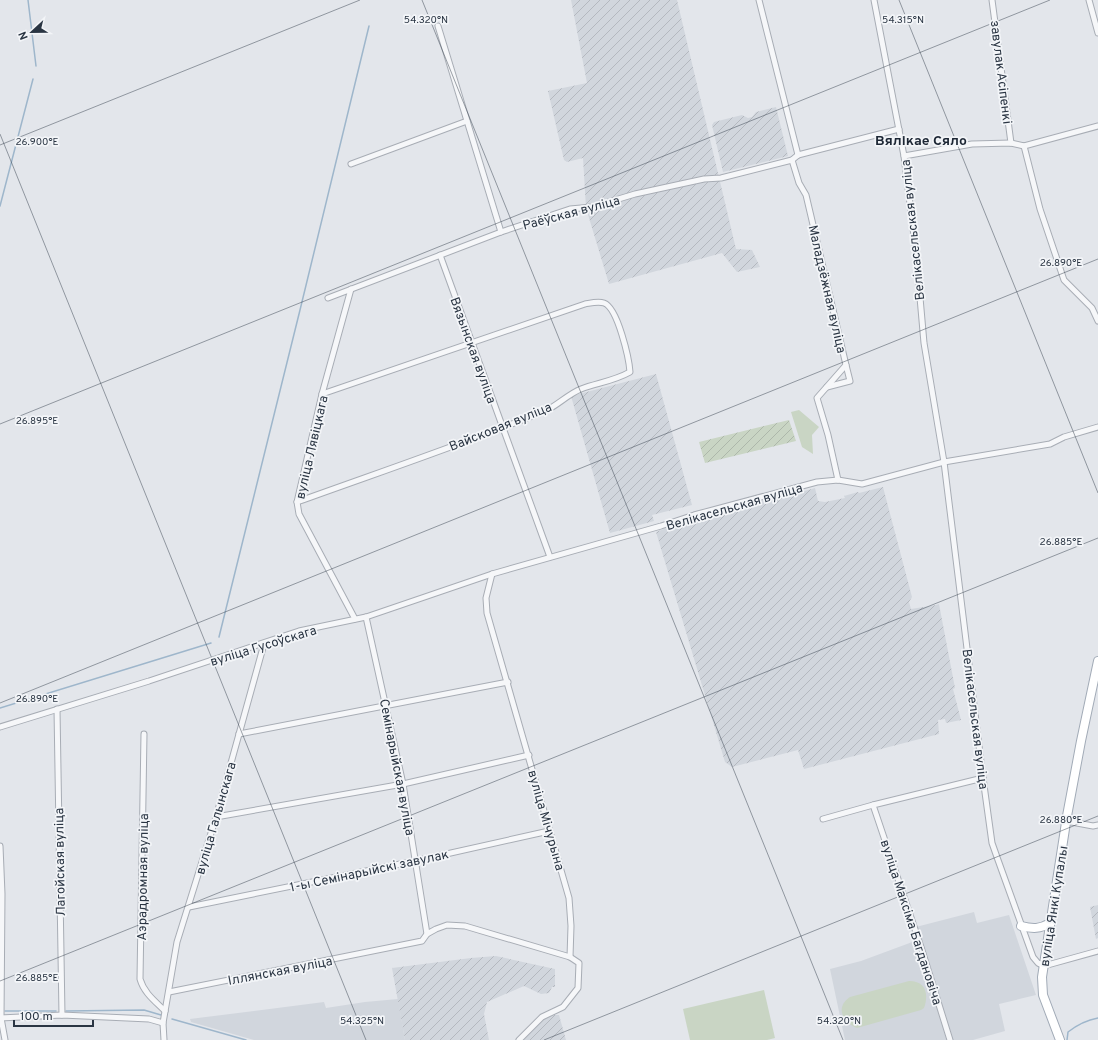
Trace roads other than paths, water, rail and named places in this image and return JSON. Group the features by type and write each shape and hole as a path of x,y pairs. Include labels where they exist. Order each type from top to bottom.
{"main road":[{"name":"вуліца Янкі Купалы","path":"1058,1036 1043,995 1042,977 1066,821 1098,661"},
{"path":"1021,926 1028,928 1040,928 1050,923"}],"street":[{"path":"759,0 798,154"},
{"name":"Велікасельская вуліца","path":"874,0 904,156 915,244 924,343 944,462 992,843 1021,926 1034,957 1038,963 1044,966"},
{"name":"завулак Асіпенкі","path":"992,0 1002,63 1011,143"},
{"path":"1089,0 1098,33"},
{"path":"438,26 501,232"},
{"path":"352,164 467,121"},
{"name":"завулак Асіпенкі","path":"904,156 972,144 1011,143 1024,146 1098,126"},
{"path":"792,160 798,154 899,129"},
{"path":"1024,146 1040,210 1064,280 1092,308 1098,321"},
{"name":"Раёўская вуліца","path":"328,298 501,232 570,209 592,208 635,194 704,179 721,178 792,160"},
{"name":"Маладзёжная вуліца","path":"792,160 799,182 806,195 846,365 817,398 828,435 838,480"},
{"name":"Вязынская вуліца","path":"440,255 550,558"},
{"name":"вуліца Лявіцкага","path":"350,289 322,394 297,502 300,514 356,619"},
{"name":"Вайсковая вуліца","path":"297,502 502,428 548,410 566,397 581,389 618,378 630,372 630,362 617,320 611,308 605,303 596,302 585,304 472,343"},
{"path":"322,394 472,343"},
{"path":"826,387 850,381 846,365"},
{"path":"944,462 1050,444 1064,436 1098,427"},
{"name":"Велікасельская вуліца","path":"550,558 745,501 817,482 838,480 862,484 944,462"},
{"name":"вуліца Гусоўскага","path":"0,727 264,644 299,631 366,617 492,574 550,558"},
{"name":"вуліца Мічурына","path":"492,574 486,598 487,613 529,755 549,831 570,898 570,957"},
{"name":"Семінарыйская вуліца","path":"366,617 404,784 427,934"},
{"name":"вуліца Галынскага","path":"169,992 177,942 216,817 264,644"},
{"path":"239,734 508,682"},
{"name":"Лагойская вуліца","path":"57,709 62,1015"},
{"name":"Аэрадромная вуліца","path":"144,734 140,980 146,993 165,1011"},
{"path":"216,817 404,784 529,755"},
{"path":"823,819 983,778"},
{"name":"вуліца Максіма Багдановіча","path":"873,805 922,947 950,1040"},
{"path":"1066,821 1093,826 1098,825"},
{"name":"1-ы Семінарыйскі завулак","path":"189,907 415,861 549,831"},
{"path":"0,846 1,1018 5,1040"},
{"path":"427,934 447,925 465,926 570,957 579,963 578,988 563,1007 542,1017 519,1040"},
{"name":"Іллянская вуліца","path":"169,992 422,942 427,934"},
{"path":"1044,966 1098,951"},
{"path":"164,1040 163,1023 169,992"},
{"path":"1,1018 62,1015 149,1019 163,1023"}],"waterway":[{"path":"28,0 36,66"},
{"path":"219,637 369,26"},
{"path":"0,206 33,79"},
{"path":"0,708 211,643"},
{"path":"66,1011 144,1010 161,1015"},
{"path":"5,1011 56,1011"},
{"path":"1067,1040 1068,1032 1071,1029 1086,1021 1098,1018"},
{"path":"172,1019 246,1040"}],"district":[{"name":"Вялікае Сяло","path":"921,140"}]}
